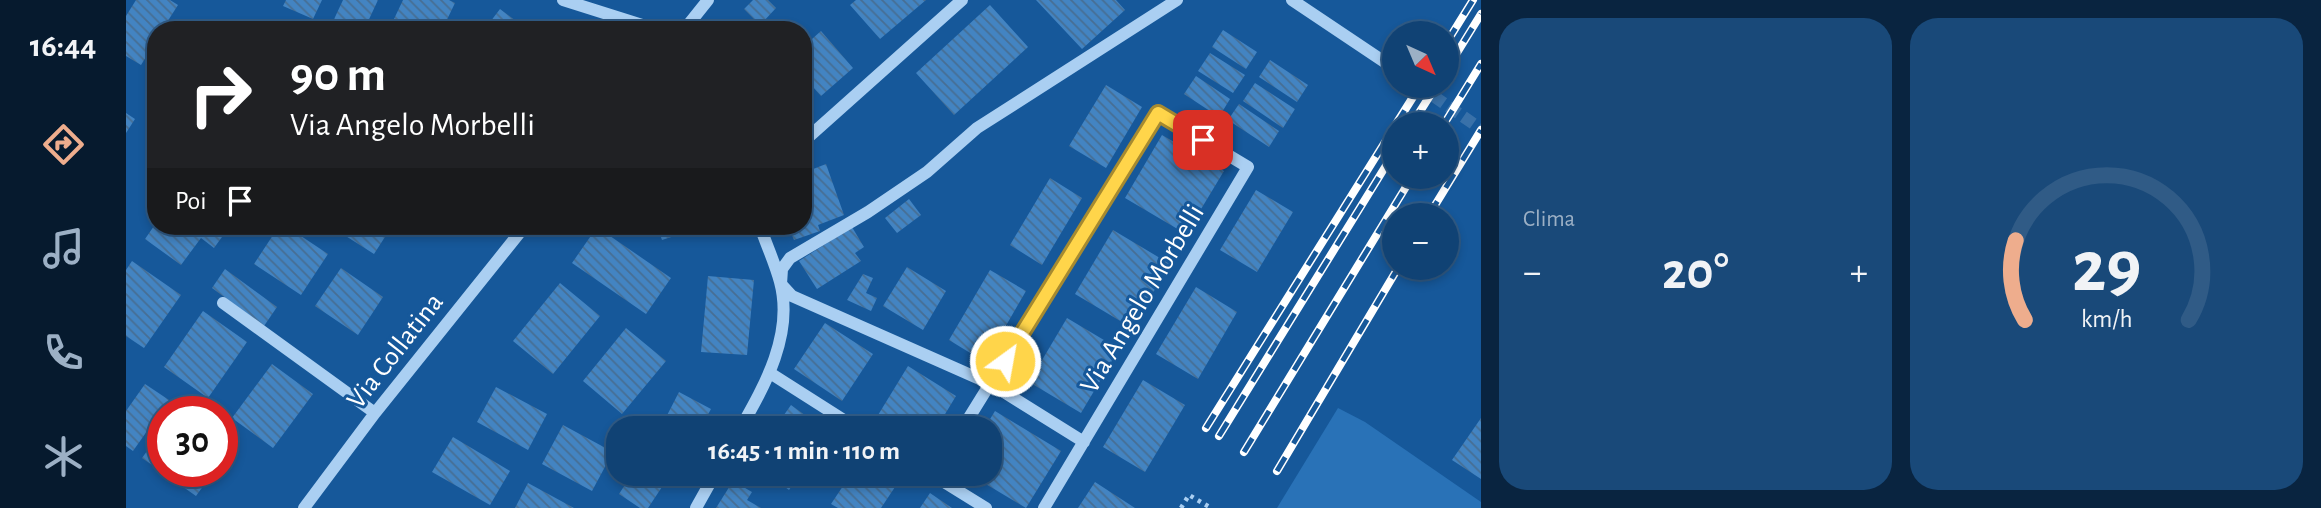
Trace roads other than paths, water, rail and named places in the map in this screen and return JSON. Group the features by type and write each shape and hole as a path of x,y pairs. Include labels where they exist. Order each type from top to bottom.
{"street":[{"path":"563,0 630,21"},
{"path":"691,21 708,0"},
{"path":"812,134 962,0"},
{"path":"747,416 770,373 782,326 782,269 790,258 868,212 926,172 977,128 1177,0"},
{"path":"1292,0 1382,60"},
{"name":"Via Angelo Morbelli","path":"991,384 1158,113 1248,167 1044,508"},
{"name":"Via Collatina","path":"304,508 374,413 518,235"},
{"path":"763,235 780,284 801,300 991,384 1084,442"},
{"path":"223,303 374,413"},
{"path":"770,373 838,416"},
{"path":"970,416 991,384"},
{"path":"696,508 708,486"},
{"path":"951,486 986,508"}],"tunnel":[{"path":"1436,98 1481,129"}],"railway":[{"path":"1460,21 1473,0"},
{"path":"1460,48 1481,14"},
{"path":"1451,112 1481,64"},
{"path":"1404,112 1412,98"},
{"path":"1420,112 1428,98"},
{"path":"1436,203 1481,130"},
{"path":"1206,428 1382,147"},
{"path":"1219,436 1382,172"},
{"path":"1244,452 1405,189"},
{"path":"1277,471 1391,280"}]}
